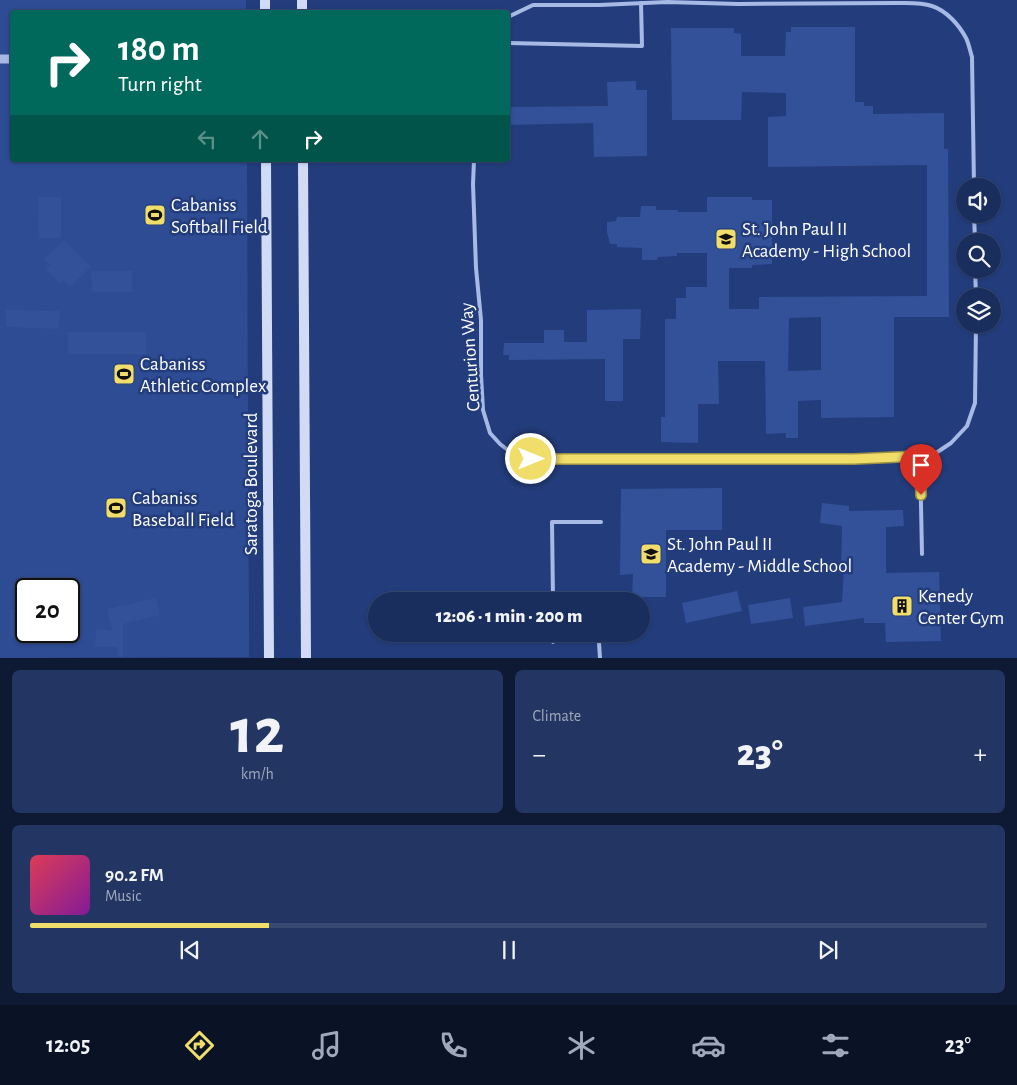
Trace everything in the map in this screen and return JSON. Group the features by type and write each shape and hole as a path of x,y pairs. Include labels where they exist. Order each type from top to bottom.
{"main road":[{"name":"Saratoga Boulevard","path":"266,162 269,658"},
{"path":"304,162 306,658"}],"lane":[{"path":"510,16 533,5 599,2 738,4 914,3 931,5 945,13 956,23 967,39 972,57 974,178"},
{"path":"510,42 642,46 641,3"},
{"name":"Centurion Way","path":"474,162 476,268 481,320 483,410 490,433 513,454 531,459 862,459 920,456 936,453 951,443 967,426 975,403 976,333"},
{"path":"920,456 922,554"},
{"path":"553,592 552,522 601,522"},
{"path":"600,643 600,658"}],"shaded area":[{"name":"Cabaniss Athletic Complex","path":"0,0 246,0 246,10 10,10 10,162 247,162 249,657 0,658"}],"building":[{"path":"791,27 855,27 855,102 864,102 864,106 873,106 873,114 944,113 944,149 948,149 949,317 894,317 894,417 821,418 821,400 798,401 798,438 786,438 786,433 766,434 765,361 718,361 719,404 698,404 698,443 661,442 661,417 665,417 665,319 676,319 676,298 686,298 686,287 707,287 707,253 677,253 677,256 658,257 657,260 642,260 642,248 617,247 617,244 610,244 607,222 616,221 617,217 640,217 641,206 656,206 656,210 678,210 678,212 707,212 707,197 752,197 752,200 772,200 772,264 752,265 752,268 729,268 729,309 759,309 759,297 927,296 927,165 768,167 768,117 786,116 786,93 742,92 741,120 672,120 671,28 734,28 734,33 741,34 741,56 785,56 786,32 791,32","holes":["821,317 821,370 788,371 789,318"]},
{"path":"636,81 636,90 647,90 647,156 594,157 593,123 510,125 510,107 608,106 607,82"},
{"path":"38,197 61,197 61,238 39,238"},
{"path":"64,240 91,267 70,287 64,281 60,284 46,269 50,265 44,259"},
{"path":"91,271 132,271 132,292 92,292"},
{"path":"641,309 640,339 623,339 623,401 605,401 605,359 509,360 509,355 503,355 504,343 544,343 544,330 564,330 564,342 587,342 587,310"},
{"path":"6,310 60,311 59,329 6,327"},
{"path":"68,332 146,332 146,354 68,354"},
{"path":"722,488 722,530 666,530 666,597 650,597 650,592 632,592 633,574 620,575 621,489"},
{"path":"822,503 849,506 849,511 903,510 904,526 886,527 886,573 939,572 941,641 886,642 885,623 864,623 864,618 805,626 803,607 842,602 844,568 841,568 842,526 820,523"},
{"path":"737,591 742,611 686,623 682,603"},
{"path":"156,598 160,615 123,624 123,657 118,657 116,647 95,647 96,629 112,630 107,609"},
{"path":"790,598 793,618 751,624 748,605"},
{"path":"10,609 15,609 15,637 10,637"}],"place":[{"name":"Cabaniss Softball Field","path":"155,215"},
{"name":"St. John Paul II Academy - High School","path":"726,239"},
{"name":"Cabaniss Athletic Complex","path":"124,374"},
{"name":"Cabaniss Baseball Field","path":"116,508"},
{"name":"St. John Paul II Academy - Middle School","path":"651,554"},
{"name":"Kenedy Center Gym","path":"902,606"}],"route":[{"path":"531,459 854,459 920,456 921,495"}]}
